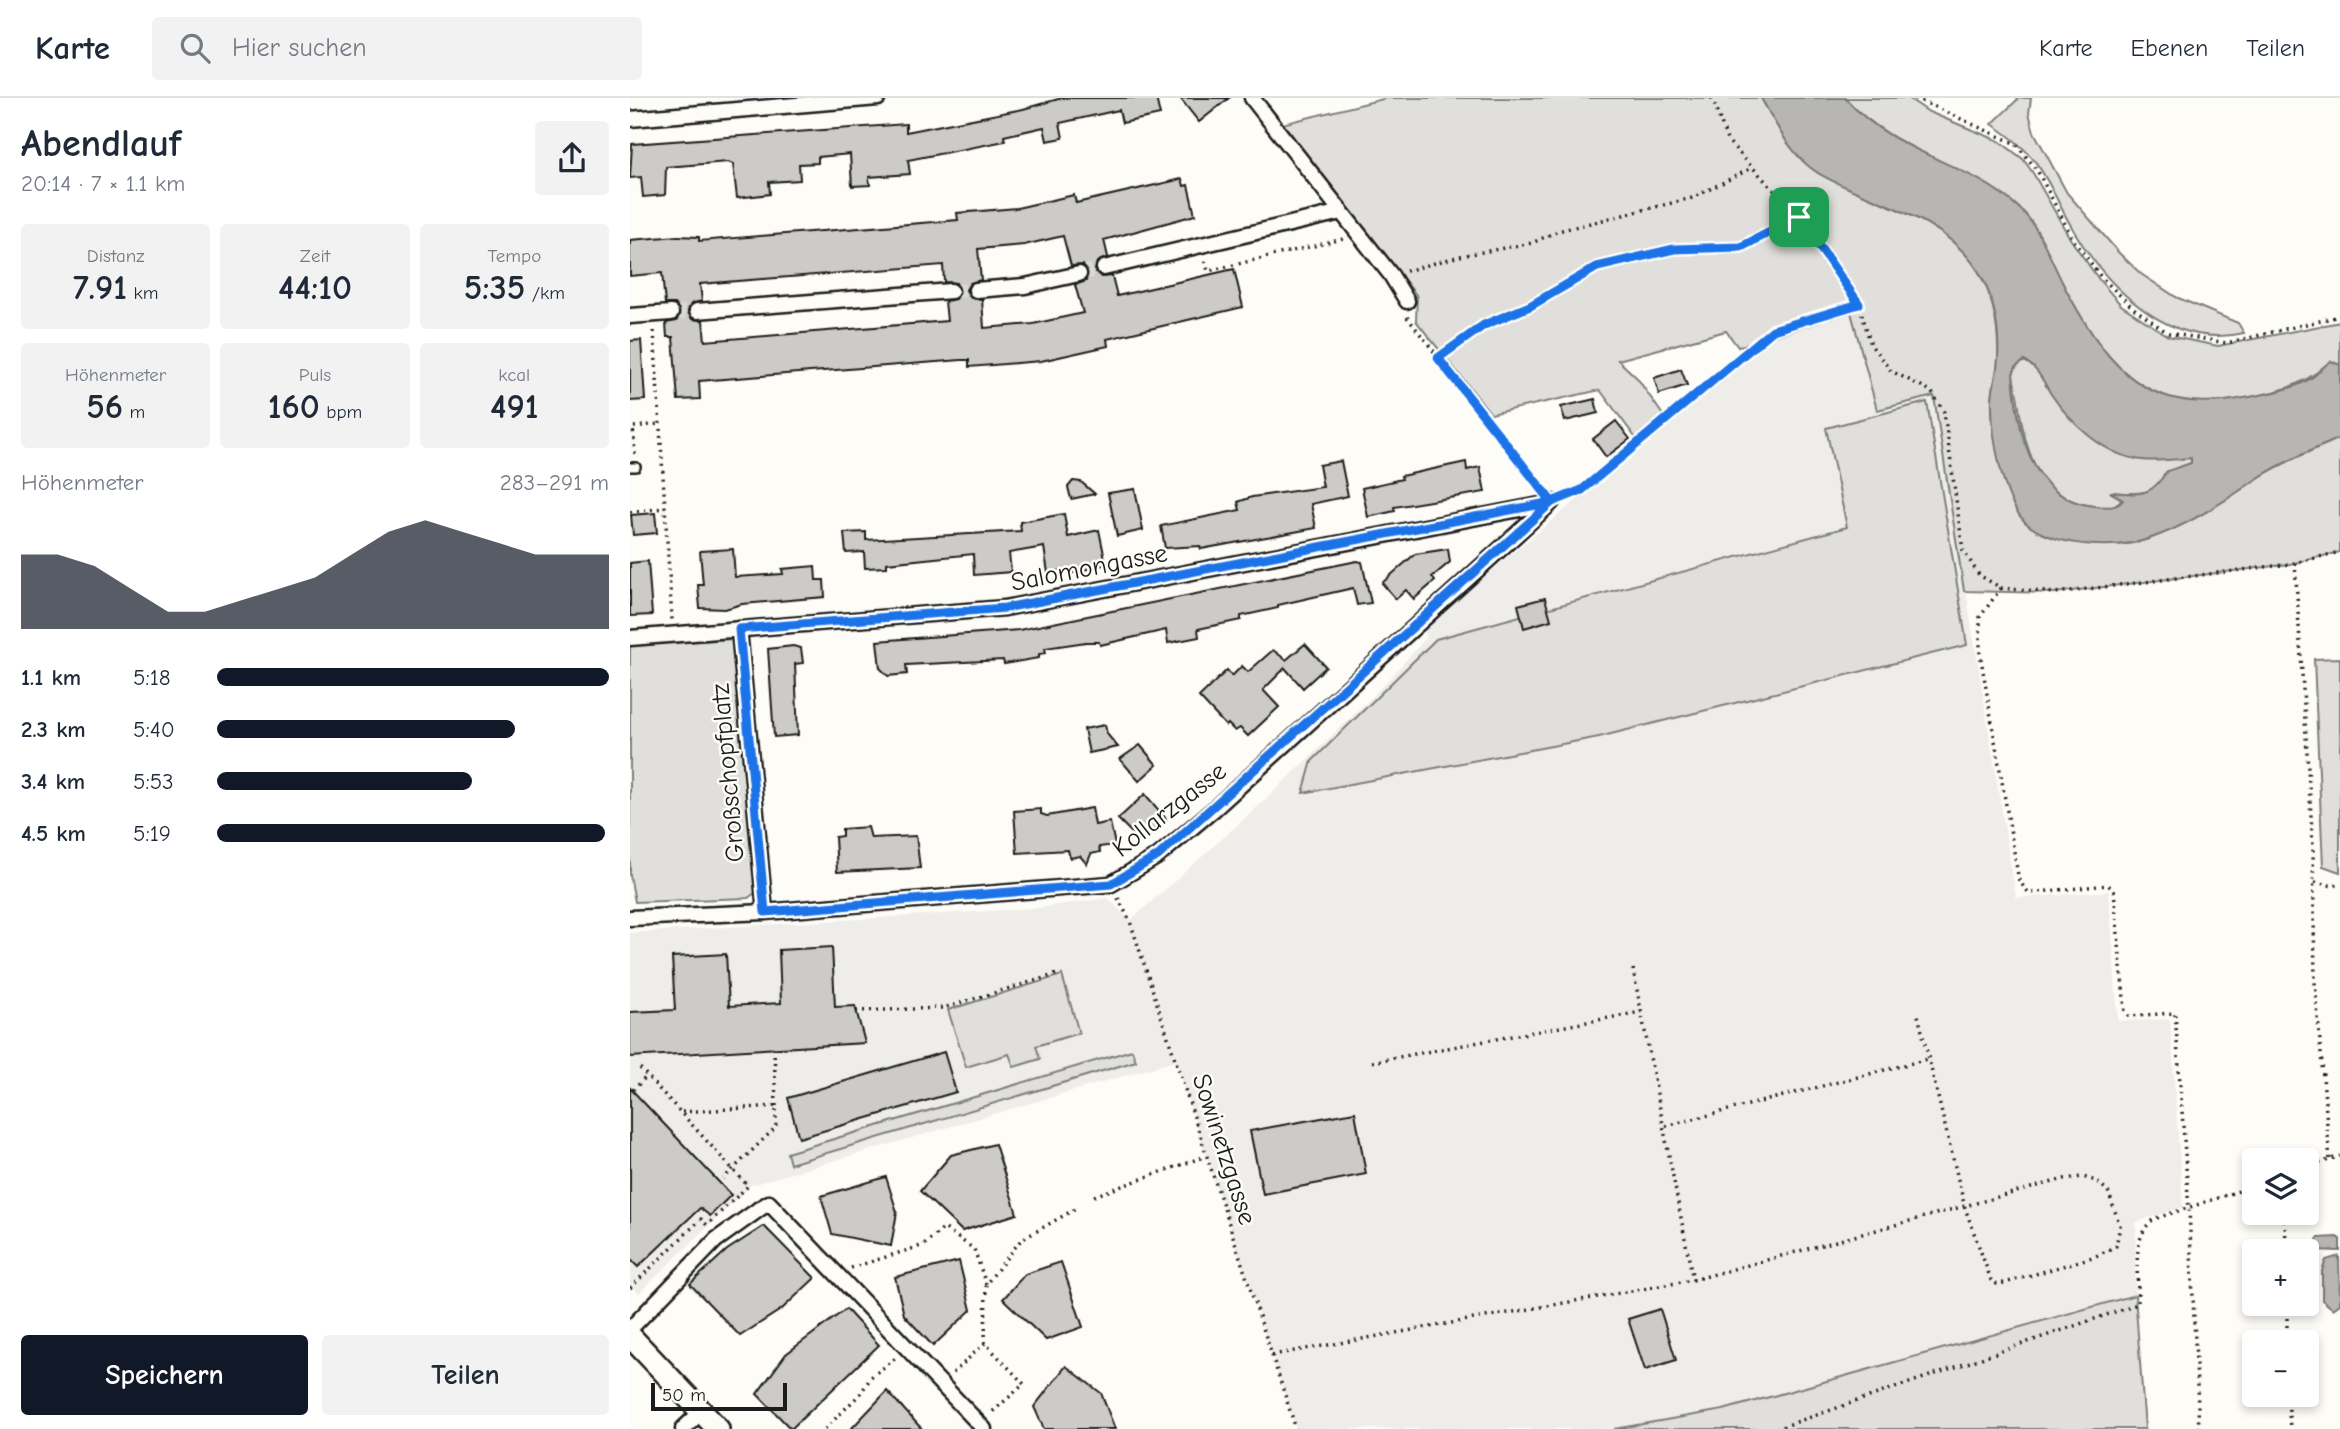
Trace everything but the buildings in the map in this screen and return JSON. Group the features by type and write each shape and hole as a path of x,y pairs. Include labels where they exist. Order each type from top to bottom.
{"main road":[{"path":"630,1336 718,1429"}],"street":[{"path":"630,120 878,98"},
{"path":"1252,98 1391,275 1407,300"},
{"path":"1104,268 1341,212"},
{"path":"976,290 1025,286 1079,274"},
{"path":"697,311 951,291"},
{"path":"630,316 671,313"},
{"name":"Salomongasse","path":"630,638 1005,608 1552,502"},
{"name":"Kollarzgasse","path":"630,918 765,912 1111,884 1158,856 1213,810 1552,502"},
{"name":"Großschopfplatz","path":"739,629 765,912"},
{"path":"630,1329 716,1240 769,1203 982,1426"},
{"path":"683,1429 701,1412"}],"path":[{"path":"1712,98 1727,140 1799,217 1859,304 1871,345 1891,371 1931,391 1944,412 1963,551 1979,575 2001,588 2055,593 2295,563 2340,552"},
{"path":"1915,98 2015,144 2037,170 2073,239 2101,277 2132,307 2168,333 2227,343 2340,316"},
{"path":"1391,275 1460,256 1532,243 1558,231 1692,198 1752,168"},
{"path":"1438,358 1484,325 1530,306 1597,267 1674,249 1741,247 1799,217"},
{"path":"1208,271 1359,235"},
{"path":"1407,300 1407,317 1552,502 1582,490 1773,330 1859,304"},
{"path":"653,314 673,634"},
{"path":"633,467 633,427 660,424"},
{"path":"630,512 665,508"},
{"path":"2295,563 2314,882 2315,982 2330,1160"},
{"path":"2001,588 1980,617 1980,653 2019,881 2029,893 2108,885 2114,890 2125,1010 2129,1016 2175,1013 2189,1209 2199,1429"},
{"path":"2314,882 2333,886 2340,884"},
{"name":"Sowinetzgasse","path":"1111,884 1130,921 1296,1429"},
{"path":"1633,969 1693,1280"},
{"path":"856,1011 943,1008 1061,973"},
{"path":"1272,1355 1693,1280 1965,1208 2064,1179 2083,1177 2096,1181 2108,1191 2117,1215 2119,1236 2116,1246 2096,1256 1997,1284 1984,1267 1965,1208 1916,1011"},
{"path":"1372,1062 1642,1012"},
{"path":"723,1180 776,1127 774,1048"},
{"path":"1665,1126 1928,1059"},
{"path":"630,1287 701,1219 707,1225 748,1186 639,1067"},
{"path":"633,1090 648,1076"},
{"path":"681,1112 776,1106"},
{"path":"1094,1196 1206,1156"},
{"path":"2319,1164 2340,1156"},
{"path":"1776,1429 2138,1304 2139,1237 2144,1226 2154,1219 2242,1190"},
{"path":"986,1284 1021,1240 1075,1209"},
{"path":"839,1276 854,1266 892,1258 924,1245 944,1228 974,1250 986,1284 985,1343 1024,1384 982,1426"},
{"path":"941,1384 985,1343"},
{"path":"826,1429 861,1393 871,1377 907,1348"},
{"path":"2289,1407 2290,1429"}],"shaded area":[{"path":"1387,98 1761,98 1785,139 1808,166 1939,231 1957,245 1979,272 1993,307 1997,332 1998,362 1992,413 1997,449 2006,487 2021,517 2031,527 2066,540 2104,545 2146,540 2194,519 2275,468 2340,438 2340,552 2290,564 2055,593 1964,591 1934,396 1877,410 1851,312 1738,347 1726,331 1618,360 1637,378 1665,418 1638,441 1600,390 1491,414 1416,321 1417,296 1282,124"},
{"path":"1761,98 1845,98 1886,133 1999,192 2019,208 2035,227 2069,295 2101,346 2118,366 2137,382 2159,394 2183,400 2212,402 2244,398 2299,384 2313,377 2331,361 2340,365 2340,438 2275,468 2194,519 2154,537 2125,544 2091,545 2059,539 2031,527 2013,503 1996,449 1992,399 1998,362 1998,332 1990,295 1979,272 1957,245 1939,231 1808,166 1785,139","holes":["2024,361 2029,363 2068,416 2102,445 2128,457 2142,460 2191,458 2191,463 2167,471 2150,490 2110,492 2123,500 2114,506 2094,506 2072,501 2054,490 2041,476 2031,458 2018,416 2013,374 2016,367"]},
{"path":"1845,98 1908,98 1929,112 1999,141 2023,159 2071,240 2100,281 2121,305 2168,336 2218,346 2340,322 2340,365 2327,364 2296,384 2235,400 2199,402 2169,397 2143,386 2121,369 2102,348 2069,295 2038,234 2018,207 1975,179 1884,131"},
{"path":"2019,98 2031,98 2029,113 2034,132 2067,193 2119,253 2141,274 2176,297 2238,323 2244,333 2216,336 2190,332 2165,323 2120,290 2084,247 2033,159 2014,140 1992,124"},
{"path":"1851,312 1877,410 1934,395 2016,898 2109,891 2118,1021 2170,1019 2183,1207 2136,1222 2135,1295 1723,1410 1614,1429 1296,1429 1175,1061 751,1185 639,1293 630,1284 630,933 1037,908 1108,898 1130,921 1263,802 1374,695 1427,637 1422,628 1776,335"},
{"path":"2024,361 2036,370 2069,413 2097,440 2111,449 2144,457 2192,458 2191,463 2164,474 2160,482 2149,491 2110,492 2123,499 2113,507 2089,505 2069,499 2054,490 2033,462 2022,423 2013,374 2016,367"},
{"path":"1927,402 1967,645 1599,737 1303,793 1312,761 1436,639 1847,527 1826,428"},
{"path":"734,639 759,881 755,893 748,898 635,902 630,875 630,645"},
{"path":"2340,658 2340,872 2323,866 2314,659"},
{"path":"1062,975 1079,1033 1036,1046 1040,1059 1014,1067 1009,1054 966,1067 948,1010"},
{"path":"1132,1050 1136,1061 790,1164 787,1153"},
{"path":"2337,1237 2340,1239 2340,1251 2319,1250 2318,1238"},
{"path":"2339,1256 2340,1304 2333,1309 2322,1300 2322,1271 2326,1260"},
{"path":"2135,1295 2145,1429 1614,1429 1723,1410"}],"tunnel":[{"path":"1079,274 1104,268"},
{"path":"951,291 976,290"},
{"path":"671,313 697,311"}],"route":[{"path":"1799,217 1741,247 1674,249 1597,267 1530,306 1484,325 1438,358 1552,502 1213,810 1158,856 1111,884 765,912 739,629 1005,608 1552,502 1582,490 1773,330 1859,304 1799,217"}]}
